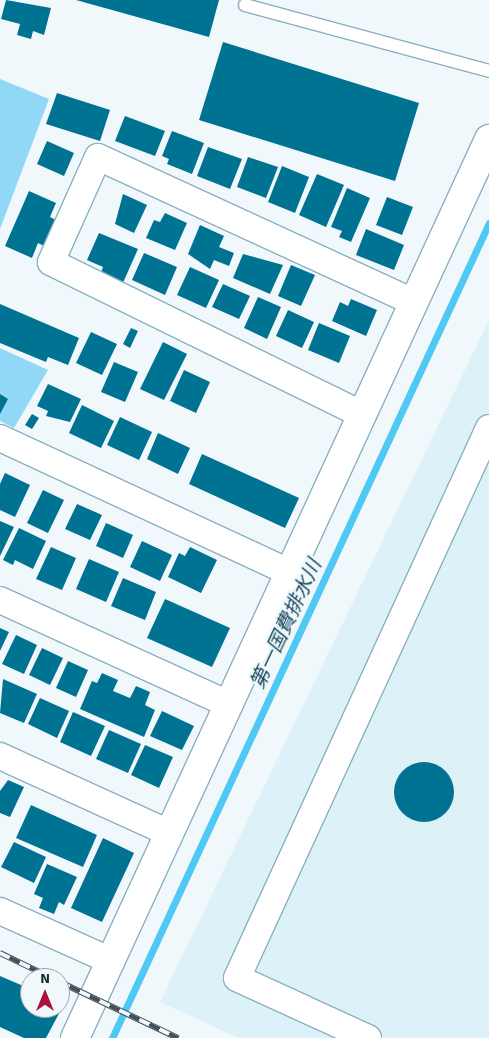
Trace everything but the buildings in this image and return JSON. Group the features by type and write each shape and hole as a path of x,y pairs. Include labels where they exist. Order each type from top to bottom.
{"street":[{"path":"75,1038 226,703 489,139"},
{"path":"361,414 50,262 98,157 413,302"},
{"path":"368,1038 236,978 489,428"},
{"path":"0,438 287,572"},
{"path":"0,600 226,703"},
{"path":"0,756 167,832"},
{"path":"0,911 111,961"}],"lane":[{"path":"245,5 489,71"}],"shaded area":[{"path":"0,79 49,99 0,229"},
{"path":"489,320 489,1038 239,1038 160,1002"},
{"path":"0,348 48,370 14,428 0,421"}],"waterway":[{"name":"第一国費排水川","path":"112,1038 489,223"}],"railway":[{"path":"0,953 31,968"},
{"path":"70,987 178,1038"}]}
